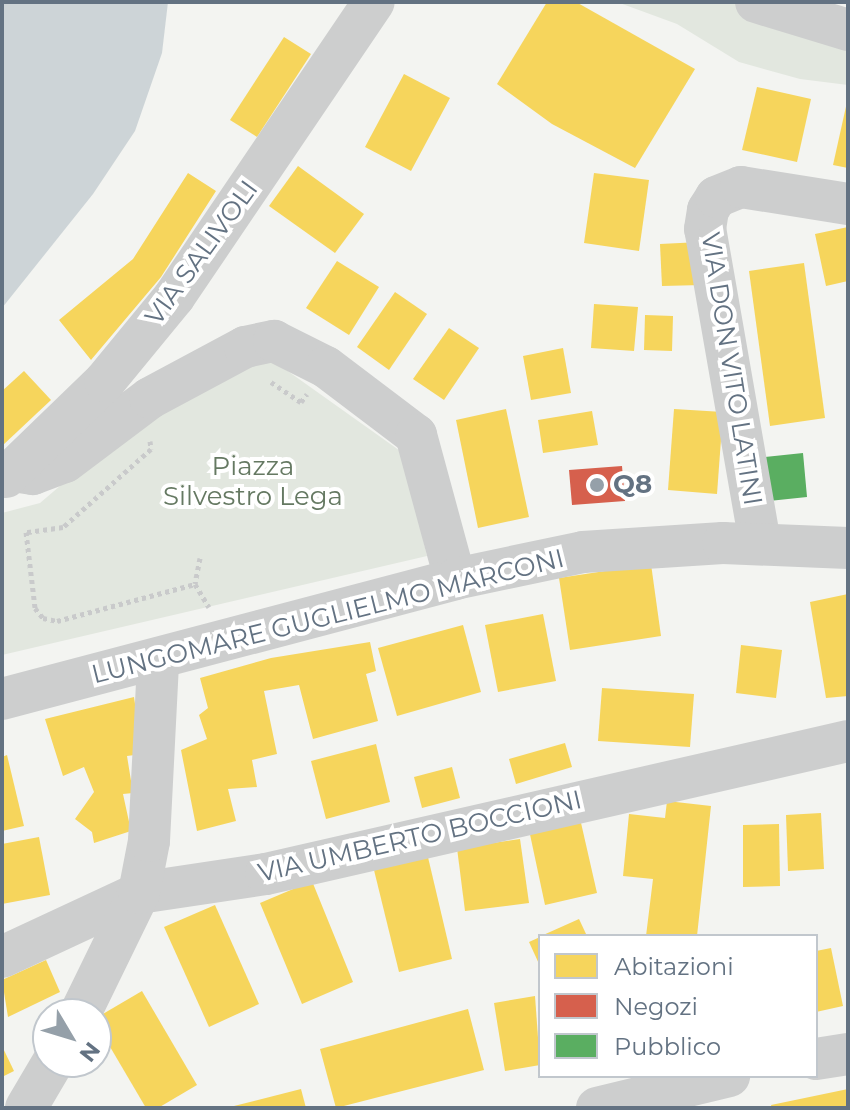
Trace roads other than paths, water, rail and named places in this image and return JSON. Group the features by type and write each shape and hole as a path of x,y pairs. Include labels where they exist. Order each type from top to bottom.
{"street":[{"name":"VIA SALIVOLI","path":"8,476 105,381 174,297 374,2"},
{"path":"756,2 848,30"},
{"name":"VIA DON VITO LATINI","path":"760,543 705,229 716,197 741,187 848,204"},
{"path":"8,476 33,474 65,462 150,398 245,347 274,341 326,367 416,435 455,579"},
{"name":"LUNGOMARE GUGLIELMO MARCONI","path":"2,699 158,661 455,579 628,546 760,543 848,548"},
{"path":"88,998 139,893 149,841 158,661"},
{"name":"VIA UMBERTO BOCCIONI","path":"2,957 139,893 266,874 848,741"},
{"path":"818,1059 848,1054"},
{"path":"26,1108 44,1078"},
{"path":"597,1108 721,1078"}],"place":[{"name":"Q8","path":"597,485"}],"park label":[{"name":"Piazza Silvestro Lega","path":"253,482"}]}
